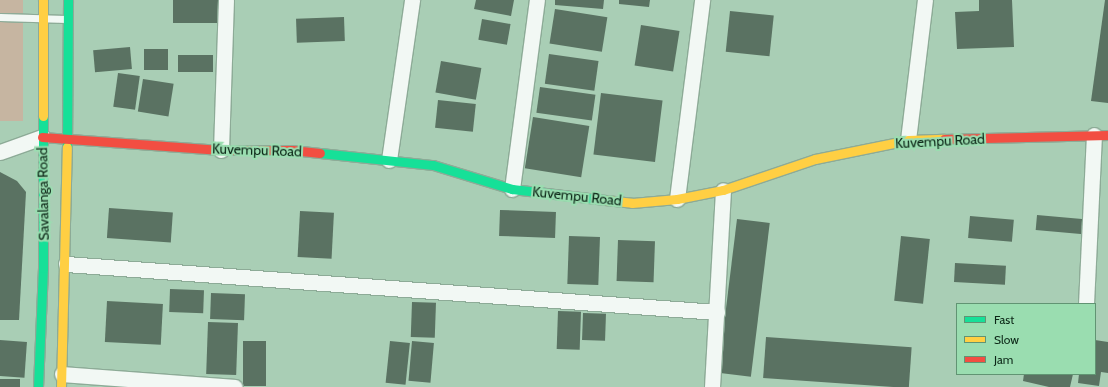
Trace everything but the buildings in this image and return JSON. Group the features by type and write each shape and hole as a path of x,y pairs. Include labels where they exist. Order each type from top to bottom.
{"main road":[{"name":"Savalanga Road","path":"38,387 43,268 42,0"},
{"name":"Savalanga Road","path":"62,380 66,264 68,0"},
{"name":"Kuvempu Road","path":"42,137 68,137 220,150 292,150 433,165 512,189 632,203 677,199 723,190 815,159 908,140 1101,135"}],"street":[{"path":"220,150 226,0"},
{"path":"388,160 412,0"},
{"path":"512,189 537,0"},
{"path":"677,199 702,0"},
{"path":"908,140 925,0"},
{"path":"1086,303 1101,135"},
{"path":"0,152 42,137"},
{"path":"712,387 723,190"},
{"path":"66,264 717,312"},
{"path":"62,380 235,387"}],"lane":[{"path":"0,17 68,19"}],"shaded area":[{"path":"0,0 23,0 23,121 0,121"}],"traffic: fast":[{"path":"67,147 68,0"},
{"path":"38,387 43,268 43,116"},
{"path":"320,153 433,165 512,189 605,200"}],"traffic: slow":[{"path":"43,0 43,116"},
{"path":"605,200 632,203 677,199 723,190 815,159 908,140 944,139"},
{"path":"61,387 67,147"}],"traffic: jam":[{"path":"944,139 1108,135"},
{"path":"42,137 221,150 292,150 320,153"}]}
